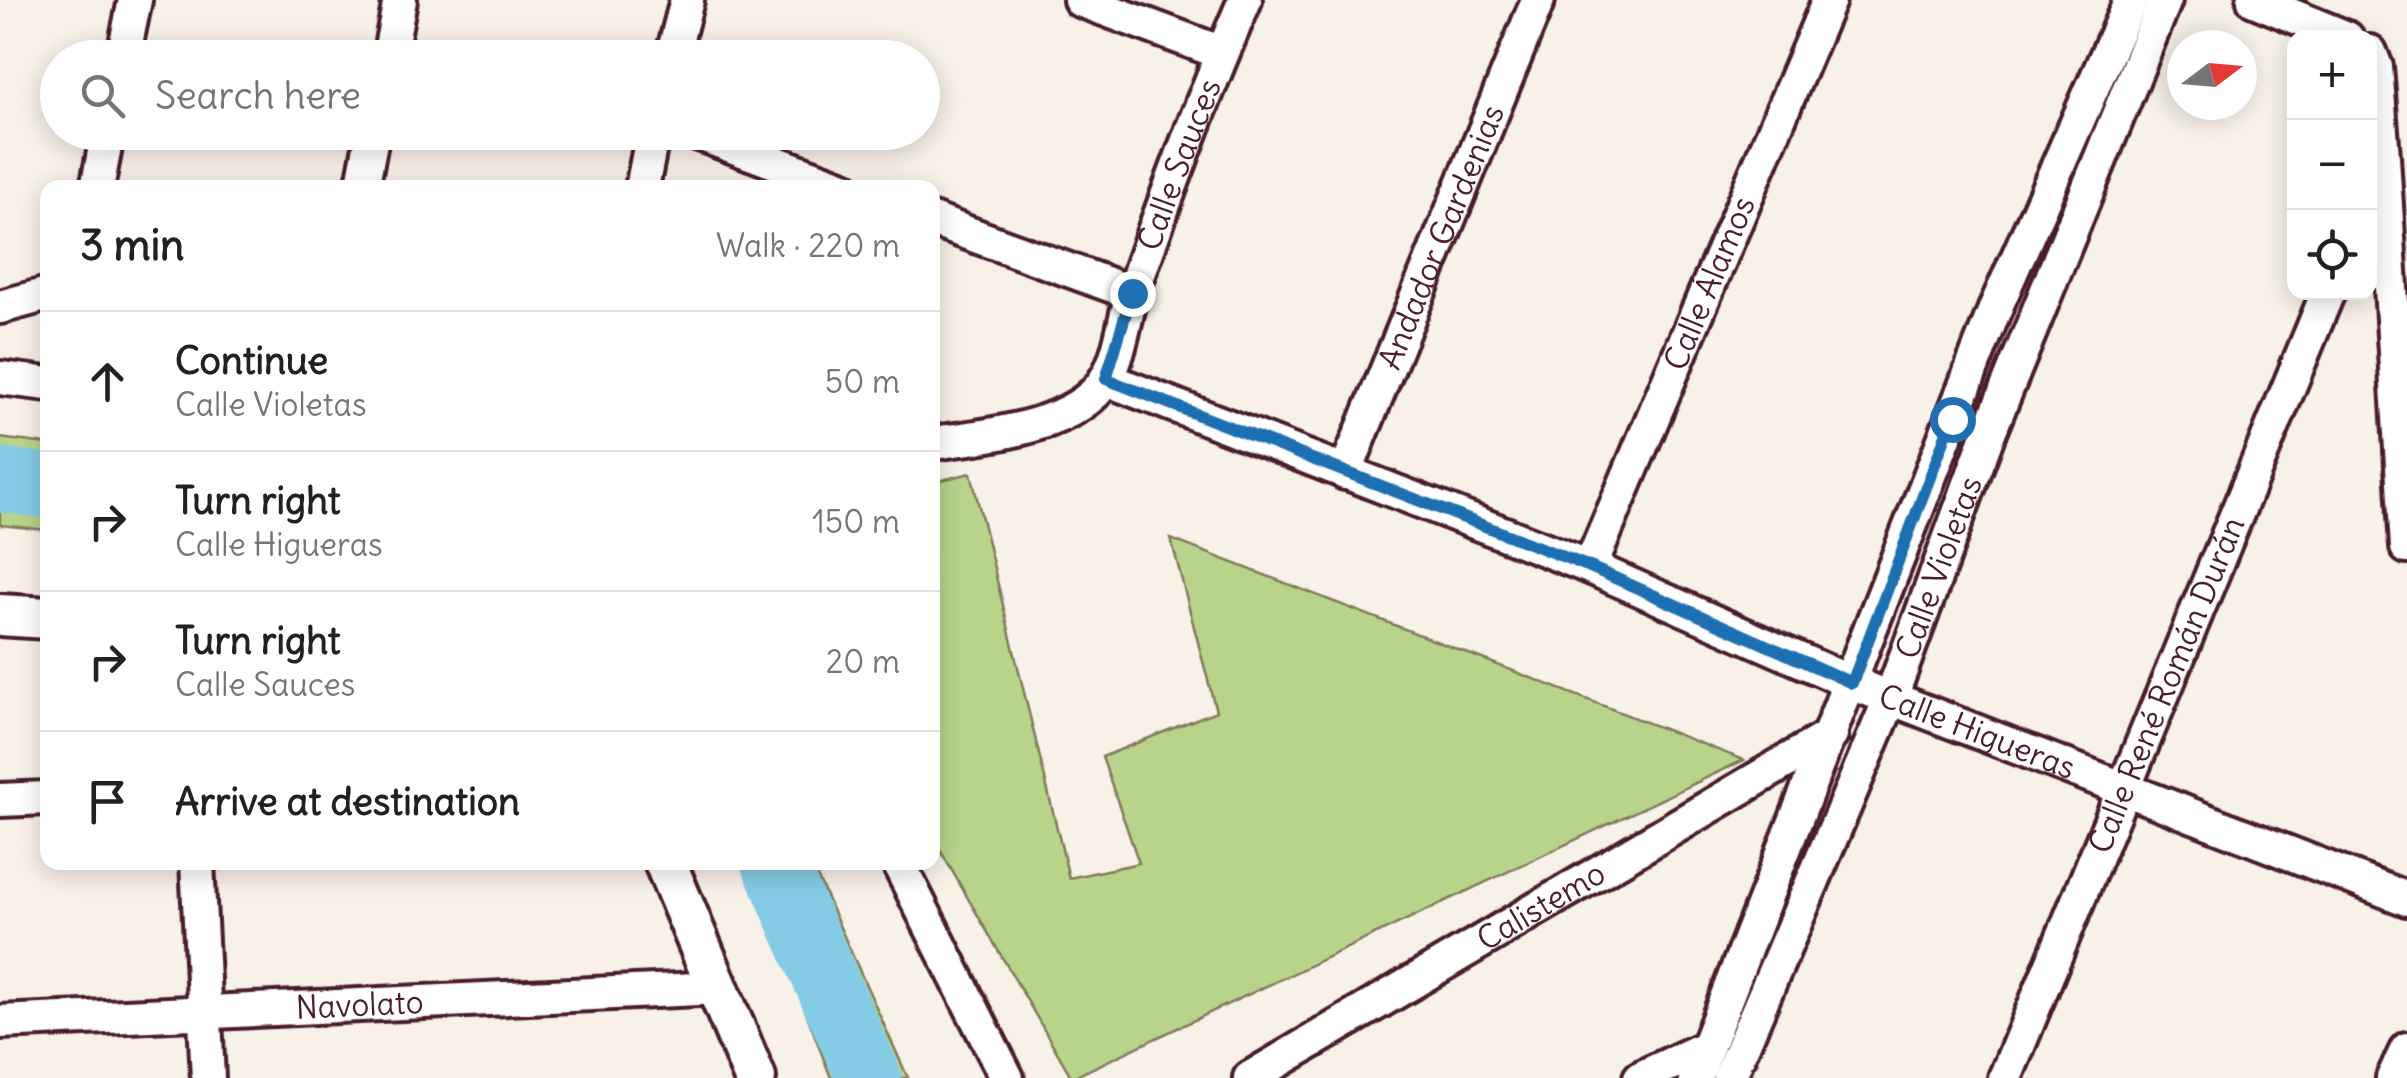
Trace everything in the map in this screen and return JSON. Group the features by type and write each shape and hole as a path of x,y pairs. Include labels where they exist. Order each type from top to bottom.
{"street":[{"path":"127,40 135,0"},
{"path":"392,40 400,0"},
{"path":"677,40 687,0"},
{"path":"1080,0 1222,53"},
{"name":"Calle Sauces","path":"1106,379 1132,293 1245,0"},
{"name":"Andador Gardenias","path":"1345,473 1538,0"},
{"name":"Calle Álamos","path":"1590,567 1829,0"},
{"name":"Calle Violetas","path":"1701,1063 1995,310 2132,0"},
{"name":"Calle Violetas","path":"1728,1078 1891,697 1988,434 2165,0"},
{"path":"2254,0 2327,30"},
{"path":"2377,77 2403,393 2407,547"},
{"path":"99,180 104,150"},
{"path":"364,180 369,150"},
{"path":"644,180 649,150"},
{"path":"742,150 823,180"},
{"path":"2377,174 2384,157"},
{"path":"940,223 1132,293"},
{"path":"0,307 40,296"},
{"name":"Calle René Román Durán","path":"2004,1078 2325,300"},
{"path":"0,378 40,383"},
{"path":"940,442 1007,433 1052,418 1082,402 1106,379"},
{"name":"Calle Higueras","path":"1106,379 1590,567 1852,683 2407,900"},
{"path":"1952,419 1988,434"},
{"path":"0,615 40,618"},
{"name":"Calistemo","path":"1250,1078 1831,735"},
{"path":"0,800 40,798"},
{"path":"197,870 208,1078"},
{"path":"668,870 755,1078"},
{"path":"902,870 1008,1078"},
{"name":"Navolato","path":"0,1022 719,988"},
{"path":"2393,1078 2407,1049"},
{"path":"1640,1078 1701,1063"}],"green space":[{"path":"0,438 40,443 40,529 0,525"},
{"path":"971,473 1069,878 1139,863 1102,757 1216,711 1171,539 1744,760 1072,1078 940,850 940,480"},
{"path":"752,870 814,870 908,1078 831,1078"}],"waterway":[{"path":"0,480 40,485"},
{"path":"778,870 869,1078"}],"route":[{"path":"1132,293 1106,379 1590,567 1852,683 1952,419"}]}
